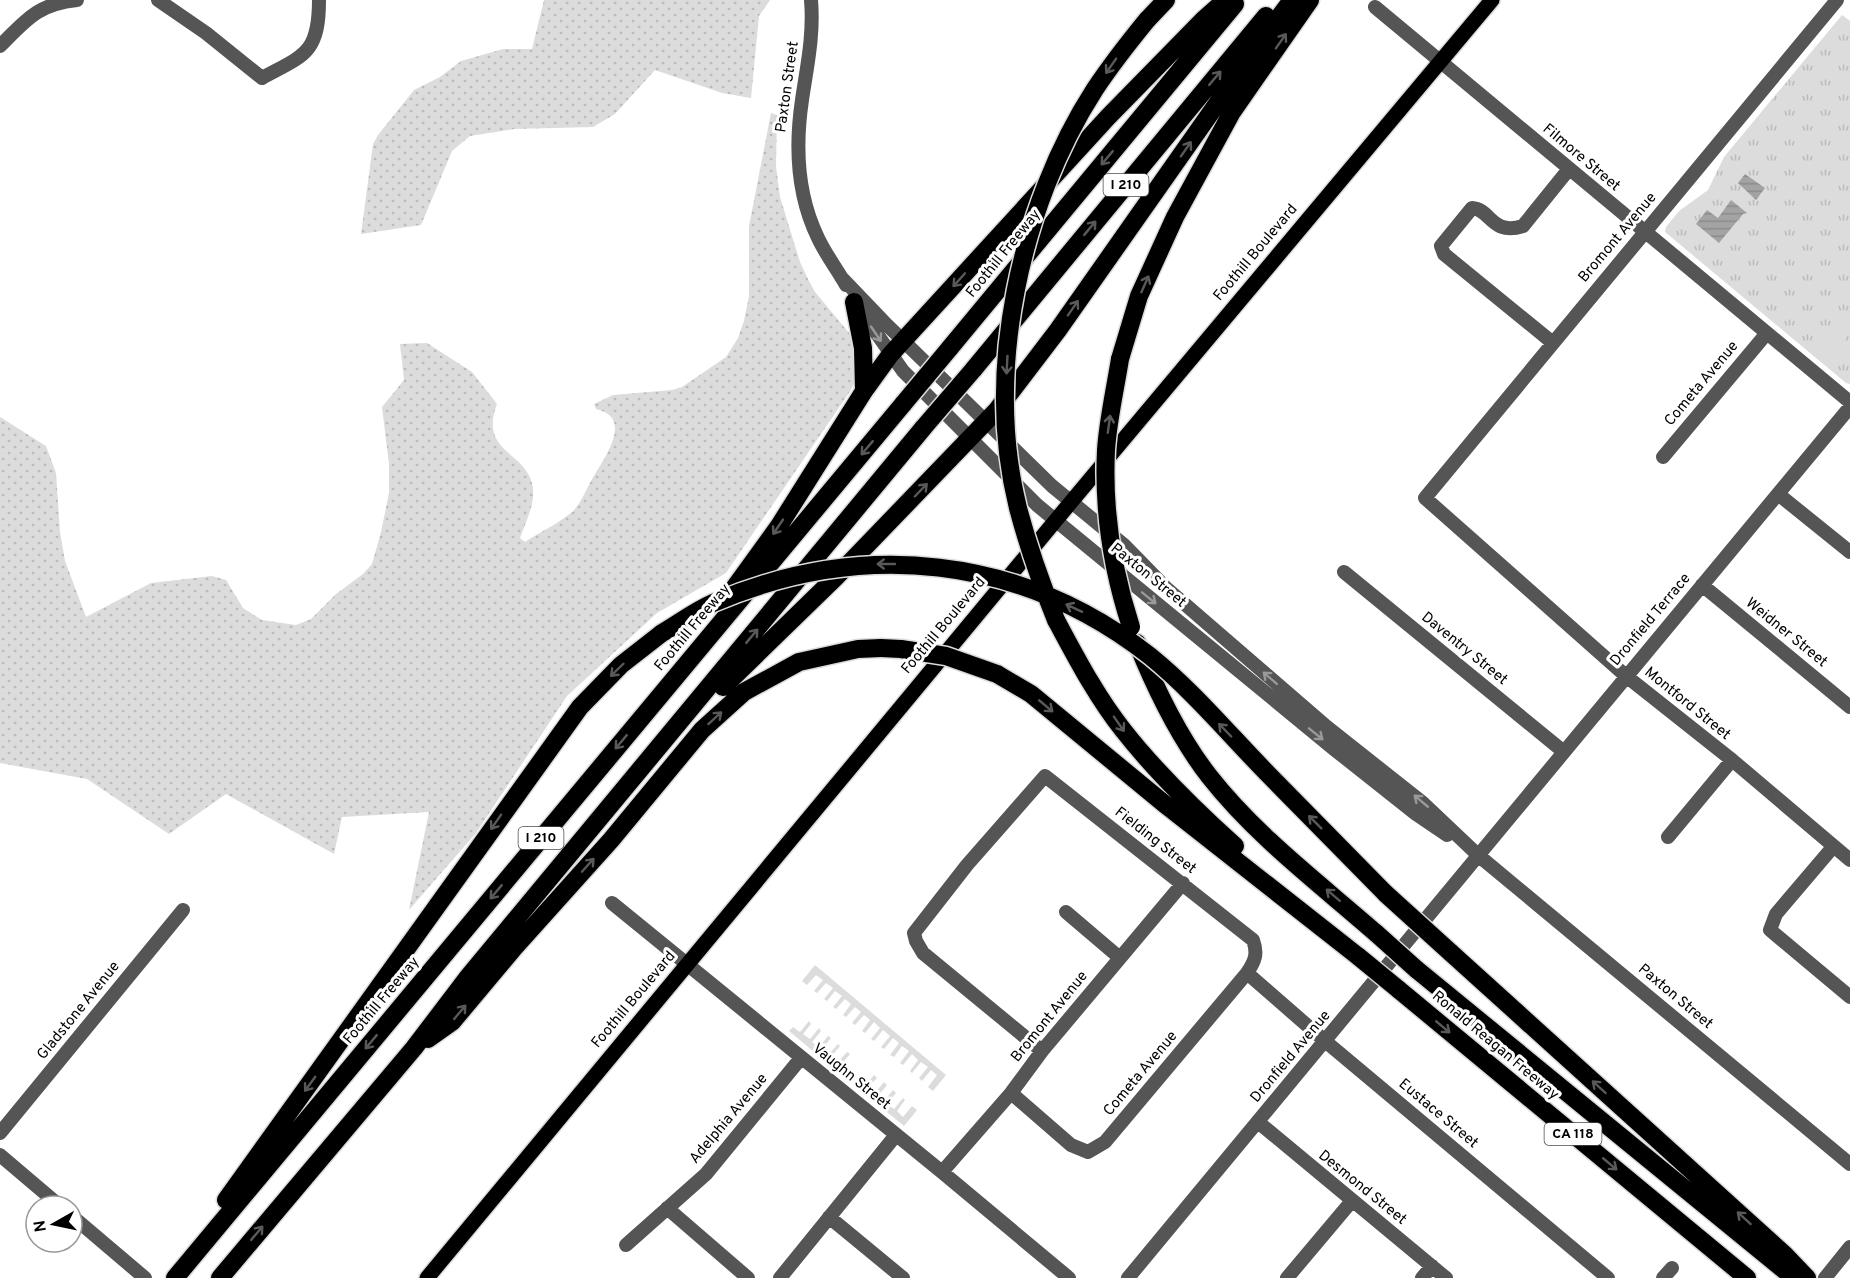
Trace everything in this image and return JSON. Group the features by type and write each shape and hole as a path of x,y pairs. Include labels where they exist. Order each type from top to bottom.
{"highway":[{"path":"1166,0 1095,90 1075,124 1054,169 1029,238 1016,289 1008,336 1007,423 1018,506 1041,582 1056,620 1083,672 1115,719 1161,776 1359,957"},
{"path":"637,723 659,683 741,580 779,526 864,391 890,355 1108,117 1203,20 1228,0"},
{"name":"Foothill Freeway","path":"176,1276 1238,0"},
{"name":"I 210","path":"220,1278 414,1048 468,977 1279,0"},
{"path":"661,746 836,577 987,422 1058,330 1292,0"},
{"path":"1310,0 1232,112 1174,217 1139,296 1120,359 1106,452 1107,521 1119,591 1131,627 1157,692 1176,727 1209,776 1268,838 1416,969 1801,1276"},
{"path":"854,302 863,348 864,391"},
{"path":"176,1276 237,1184 580,707 621,665 662,633 711,604 769,582 820,570 880,564 924,565 978,574 1022,587 1087,614 1151,657 1183,686 1386,894 1801,1276"},
{"path":"414,1048 452,1022 514,948 611,840 702,730 744,692 799,662 858,649 901,649 946,656 997,674 1031,694 1167,806 1359,957"},
{"name":"Ronald Reagan Freeway","path":"1359,957 1747,1278"}],"main road":[{"name":"Foothill Boulevard","path":"427,1278 1055,520 1492,0"}],"street":[{"path":"0,46 37,11 50,4 77,0"},
{"path":"158,0 206,33 262,78 302,57 310,50 319,0"},
{"name":"Paxton Street","path":"811,0 812,42 799,123 800,179 813,227 854,302 890,355 903,371 1036,505 1343,757 1416,813 1479,856"},
{"name":"Bromont Avenue","path":"1425,498 1837,0"},
{"name":"Filmore Street","path":"1375,7 1850,402"},
{"path":"1553,343 1444,254 1441,246 1472,208 1477,208 1500,227 1523,226 1569,169"},
{"name":"Paxton Street","path":"841,277 1052,486 1124,545 1165,587 1327,727 1423,803 1479,856 1850,1164"},
{"name":"Cometa Avenue","path":"1663,457 1767,333"},
{"name":"Dronfield Terrace","path":"1479,856 1850,407"},
{"path":"1778,494 1850,552"},
{"name":"Montford Street","path":"1425,498 1626,676 1732,760 1850,860"},
{"name":"Daventry Street","path":"1344,572 1564,752"},
{"name":"Weidner Street","path":"1702,585 1850,707"},
{"path":"1668,837 1732,760"},
{"name":"Fielding Street","path":"1042,1051 923,953 914,933 967,865 1045,776 1245,933"},
{"path":"1833,847 1776,914 1770,930 1850,997"},
{"name":"Dronfield Avenue","path":"1128,1278 1479,856"},
{"name":"Bromont Avenue","path":"942,1172 1011,1093 1042,1051 1183,883"},
{"name":"Vaughn Street","path":"612,903 1069,1278"},
{"name":"Gladstone Avenue","path":"0,1133 183,910"},
{"path":"1066,912 1120,958"},
{"name":"Cometa Avenue","path":"1011,1093 1071,1145 1088,1152 1105,1142 1247,973 1256,959 1256,948 1253,940 1245,933"},
{"name":"Eustace Street","path":"1247,973 1608,1278"},
{"name":"Adelphia Avenue","path":"626,1245 706,1174 801,1058"},
{"name":"Desmond Street","path":"1258,1122 1446,1278"},
{"path":"780,1278 896,1135"},
{"path":"0,1155 46,1194"},
{"path":"1287,1278 1352,1202"},
{"path":"667,1208 748,1278"},
{"path":"829,1217 903,1278"},
{"path":"84,1226 145,1278"},
{"path":"1825,1278 1850,1247"},
{"path":"1422,1278 1432,1266"}],"green space":[{"path":"544,0 770,0 759,16 751,98 722,93 655,70 615,114 593,127 514,129 470,136 452,151 421,225 361,234 373,144 378,135 414,90 440,77 461,61 503,49 532,49"},
{"path":"1842,15 1850,21 1850,384 1665,232 1666,227 1679,211 1708,190 1724,157"},
{"path":"771,113 777,115 776,166 780,197 800,262 815,292 850,334 856,349 858,373 851,390 726,573 657,613 567,696 476,833 409,910 429,812 342,817 334,854 226,794 169,834 87,779 0,763 0,417 46,446 56,473 60,532 65,561 86,617 151,583 212,576 226,580 243,608 262,620 296,625 311,619 336,594 363,574 372,564 389,493 389,464 382,407 404,380 400,344 427,343 472,372 497,404 493,420 494,432 504,449 527,472 532,483 532,504 520,538 525,542 575,509 608,452 613,441 614,421 608,414 596,409 594,404 613,395 672,390 682,387 726,357 738,338 749,296 749,226"},
{"path":"1843,310 1850,316 1850,333 1838,348 1822,335"},
{"path":"1821,336 1837,349 1827,362 1811,348"},
{"path":"815,965 946,1075 933,1091 928,1087 937,1075 931,1070 922,1081 919,1078 928,1067 921,1062 912,1073 910,1071 918,1060 912,1054 903,1065 900,1063 909,1051 902,1046 894,1057 890,1055 899,1043 893,1038 884,1049 881,1047 890,1036 883,1030 874,1041 871,1039 880,1028 874,1022 865,1033 862,1031 870,1020 864,1015 855,1025 852,1023 861,1012 855,1007 846,1017 843,1015 851,1004 845,999 836,1009 833,1007 842,996 835,991 827,1001 824,999 833,988 826,983 817,993 814,991 823,980 816,975 807,985 802,981"},
{"path":"809,1021 811,1024 803,1034 810,1039 819,1028 821,1031 812,1042 819,1047 828,1036 831,1038 822,1049 828,1055 838,1044 840,1046 831,1057 837,1063 847,1052 850,1054 840,1066 846,1071 843,1076 789,1031 793,1027 800,1032"},
{"path":"874,1075 877,1078 868,1088 875,1093 884,1082 887,1085 878,1096 884,1101 893,1090 896,1093 887,1104 894,1109 903,1098 905,1100 897,1111 903,1117 912,1106 917,1110 904,1126 854,1085 858,1081 865,1086"}],"shaded area":[{"path":"1745,174 1765,188 1756,200 1738,183"},
{"path":"1731,200 1747,213 1743,214 1719,243 1696,224 1707,210 1718,218"}]}
